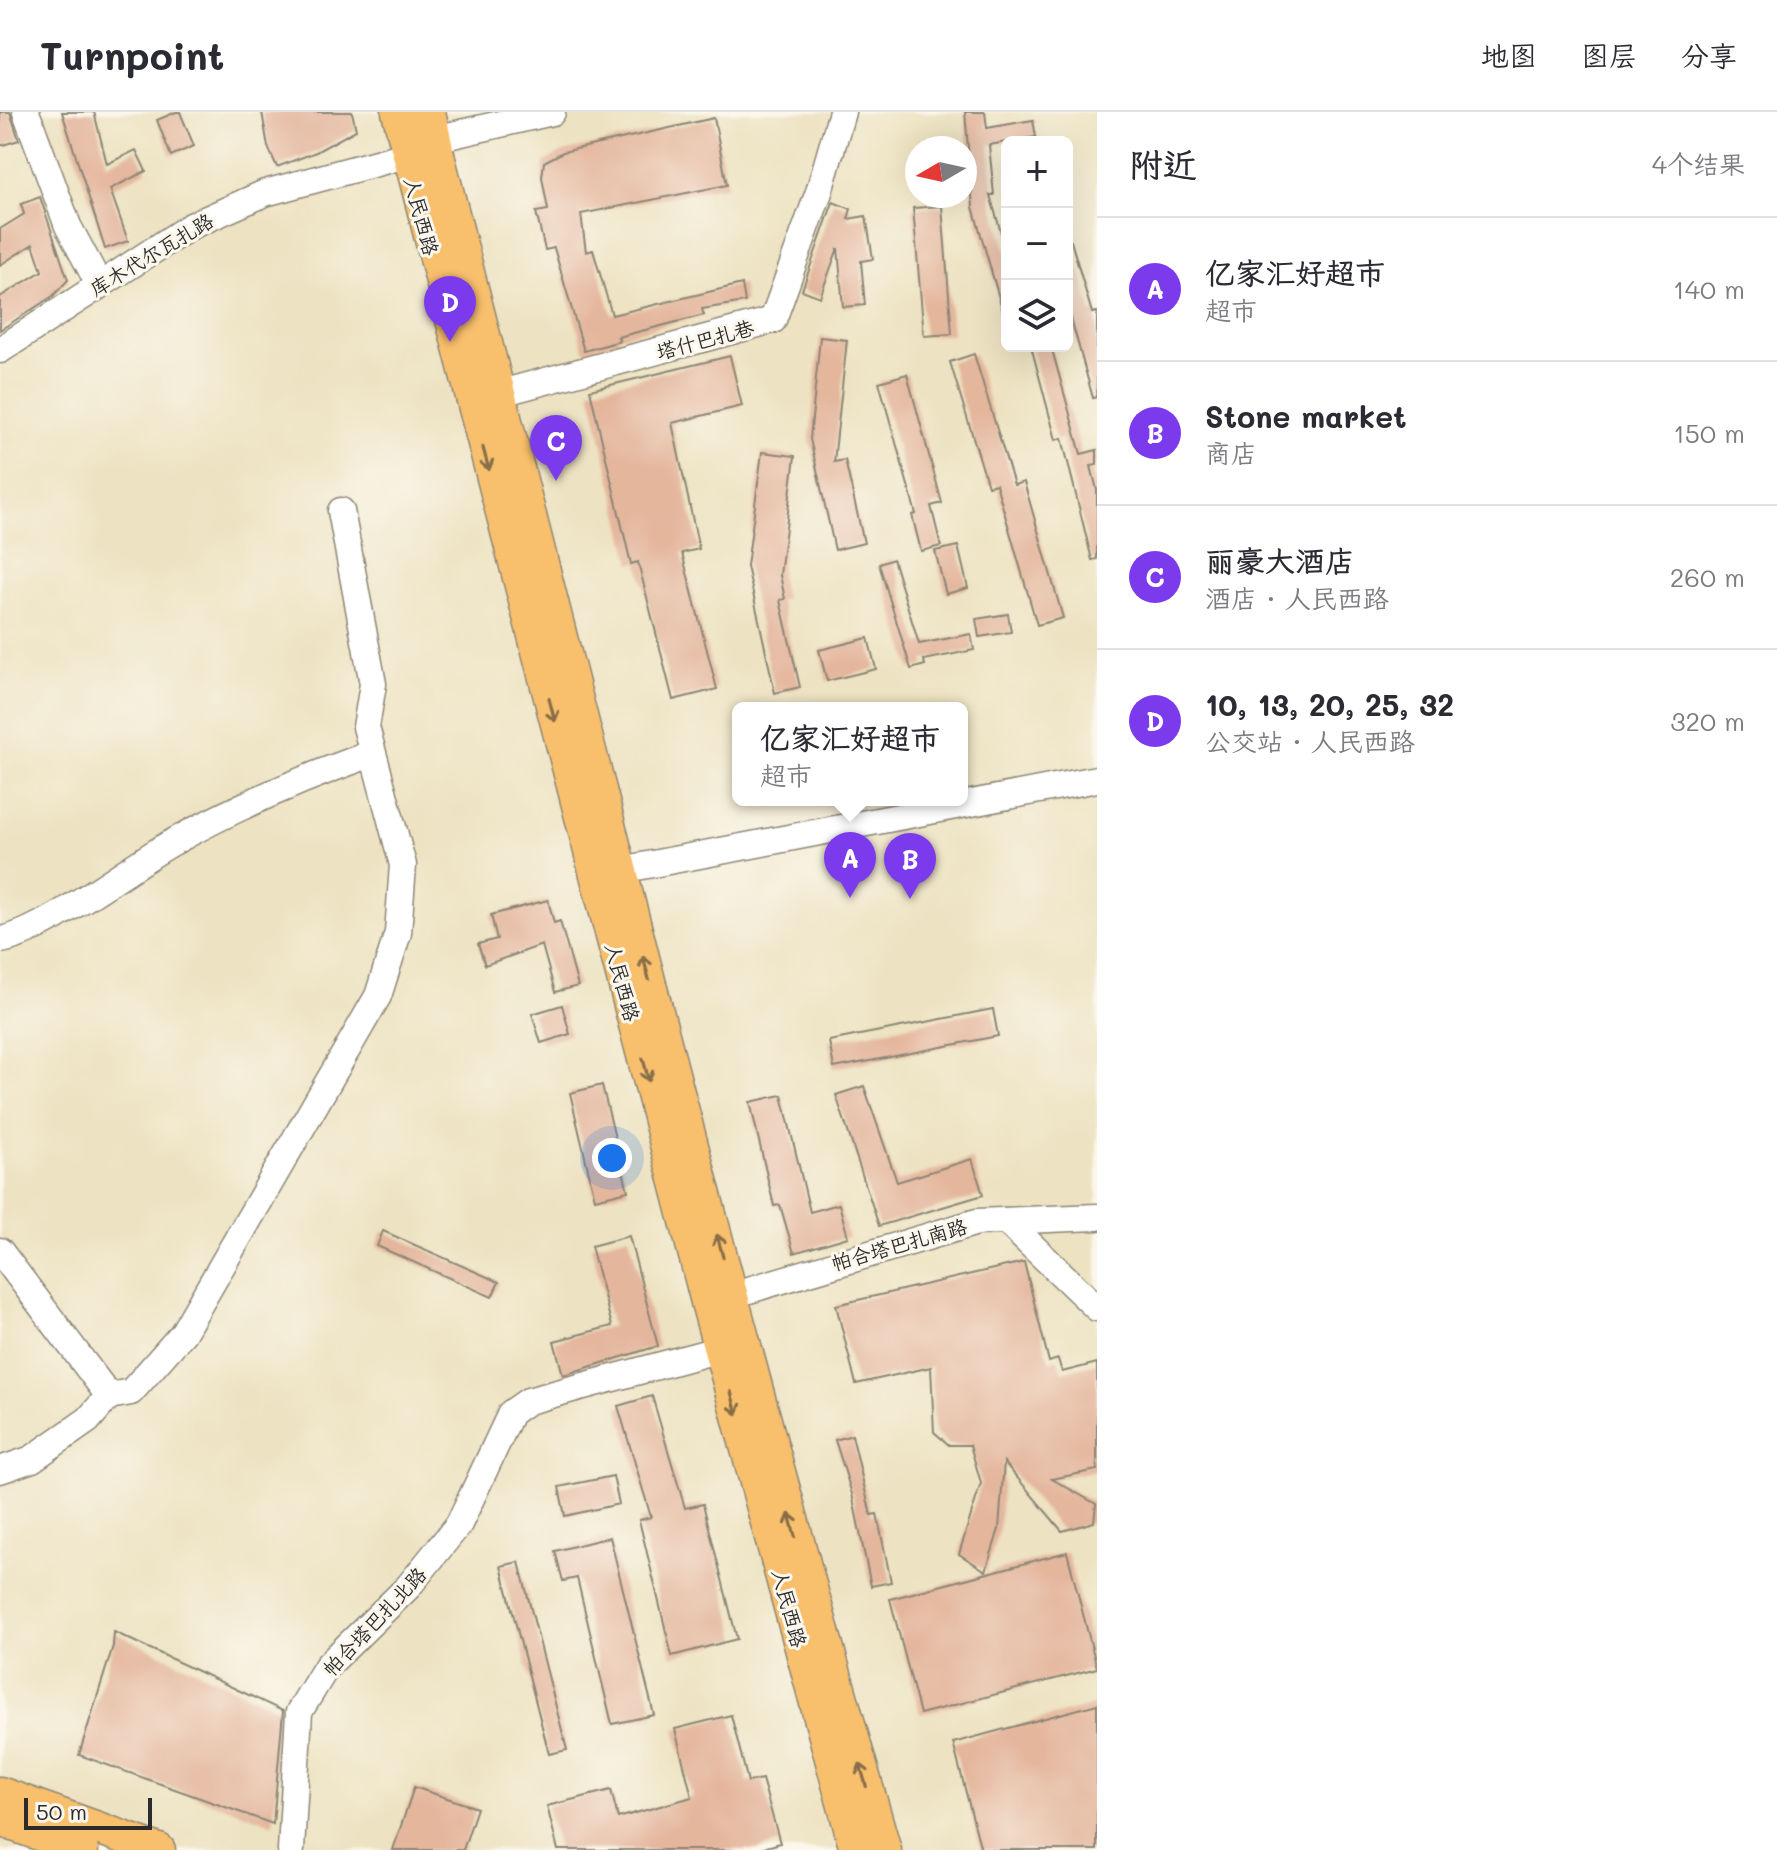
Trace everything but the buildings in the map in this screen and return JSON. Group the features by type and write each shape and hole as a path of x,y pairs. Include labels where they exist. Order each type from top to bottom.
{"main road":[{"name":"人民西路","path":"398,112 406,155 484,397 621,870 720,1299"},
{"name":"人民西路","path":"432,126 484,397 732,1345 856,1850"},
{"name":"人民西路","path":"732,1345 805,1572 885,1850"},
{"path":"0,1793 159,1850"},
{"path":"0,1820 82,1850"}],"street":[{"path":"26,112 68,226 99,284"},
{"name":"库木代尔瓦扎路","path":"0,350 191,226 265,193 406,155 432,126 552,112"},
{"name":"塔什巴扎巷","path":"484,397 773,320 819,192 842,112"},
{"path":"0,1470 32,1459 88,1420 109,1396 131,1392 183,1333 378,996 398,933 403,865 366,727 373,684 341,511"},
{"path":"0,940 63,911 175,841 247,804 371,754"},
{"path":"968,804 1097,779"},
{"path":"621,870 956,806"},
{"name":"帕合塔巴扎南路","path":"720,1299 977,1222 1097,1217"},
{"path":"1006,1221 1097,1308"},
{"path":"0,1251 109,1396"},
{"name":"帕合塔巴扎北路","path":"291,1850 299,1712 327,1666 408,1587 459,1524 511,1413 528,1401 732,1345"}],"place":[{"name":"10, 13, 20, 25, 32","path":"450,342"},
{"name":"丽豪大酒店","path":"556,481"},
{"name":"亿家汇好超市","path":"850,898"},
{"name":"Stone market","path":"910,899"}]}
